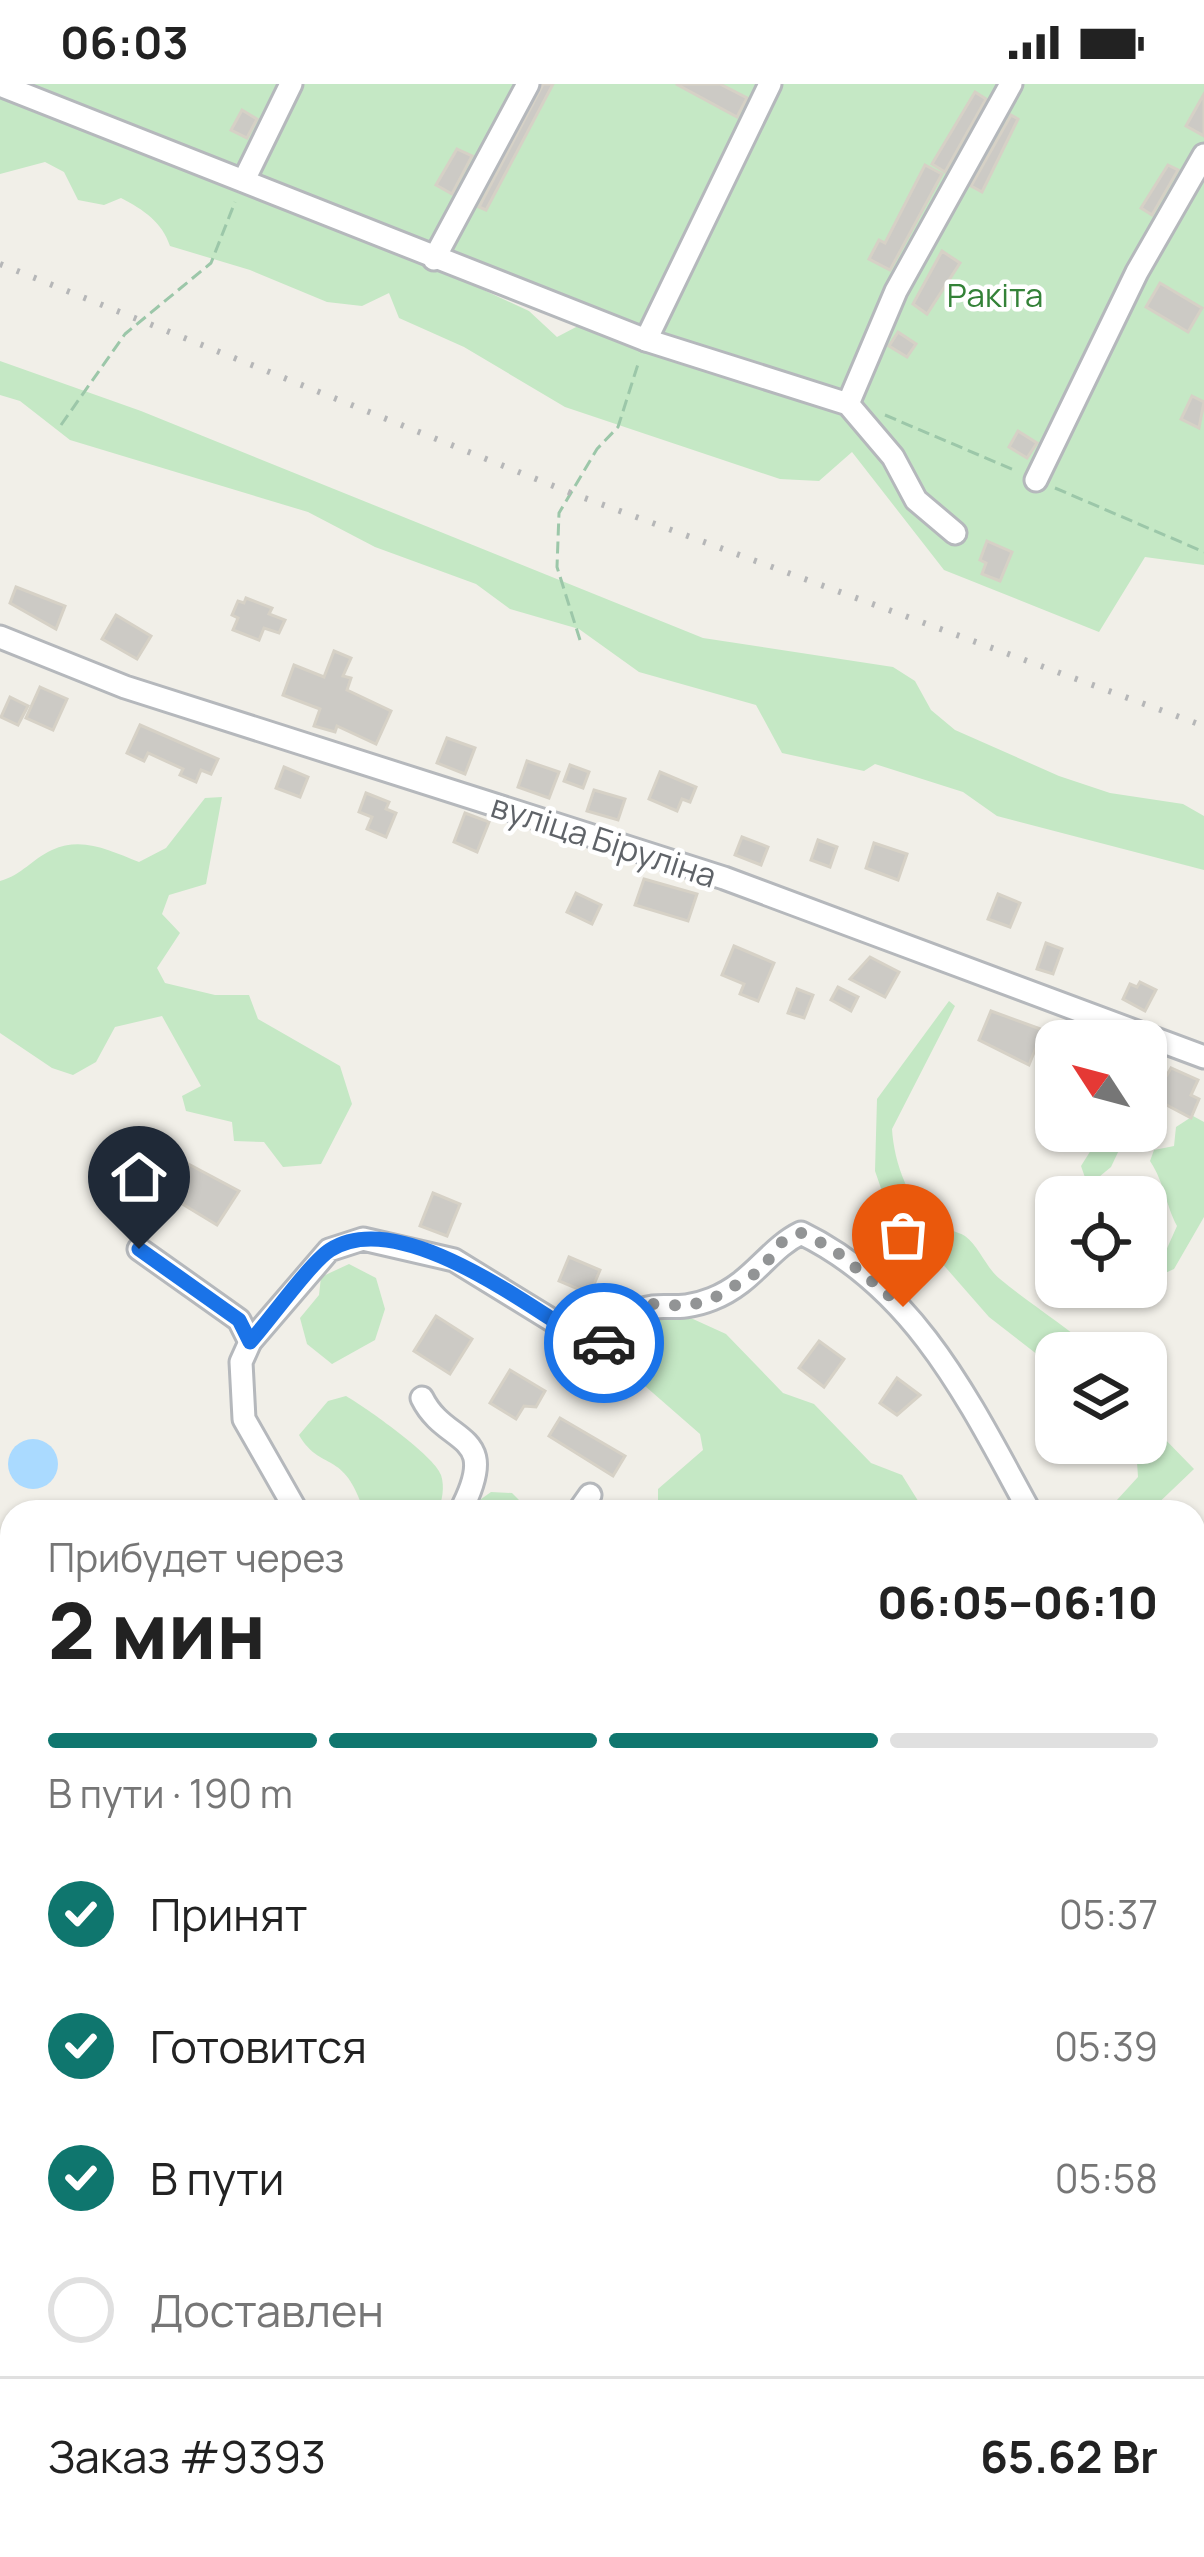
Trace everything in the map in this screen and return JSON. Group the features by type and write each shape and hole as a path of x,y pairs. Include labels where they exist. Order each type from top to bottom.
{"street":[{"path":"245,178 291,84"},
{"path":"434,259 528,84"},
{"path":"646,340 770,84"},
{"path":"848,404 896,291 1011,84"},
{"path":"15,87 434,259 646,340 848,404 892,457 916,500 955,533"},
{"path":"1036,480 1137,272 1204,155"},
{"name":"вуліца Біруліна","path":"0,637 125,687 724,878 1204,1057"},
{"path":"290,1500 244,1419 239,1376 250,1342 329,1250 363,1239 454,1260 584,1340 607,1343 626,1316 653,1304 687,1306 712,1299 760,1271 782,1242 801,1233 832,1248 903,1307 949,1367 1023,1500"},
{"path":"139,1249 239,1320 250,1342"},
{"path":"422,1398 428,1411 465,1436 471,1448 476,1469 464,1500"}],"path":[{"path":"61,425 125,334 211,263 245,178"},
{"path":"580,640 557,567 560,513 597,449 618,427 646,340"}],"green space":[{"name":"Ракіта","path":"0,84 1204,84 1204,565 1145,557 1099,632 944,570 852,452 819,481 780,479 565,407 464,347 399,318 389,293 362,306 327,302 250,270 170,246 157,223 137,207 121,198 104,205 78,200 64,172 45,162 0,174","holes":["476,285 578,326 557,337 529,311"]},
{"path":"0,361 141,411 703,638 893,667 915,681 931,710 955,730 1059,776 1110,793 1183,804 1204,816 1204,870 997,816 963,792 875,764 864,771 782,753 756,705 639,672 579,629 510,609 476,584 375,547 308,512 70,440 20,401 0,395"},
{"path":"222,797 206,884 169,895 162,914 180,933 157,968 165,983 215,995 249,995 258,1019 340,1066 352,1104 321,1164 283,1167 264,1142 234,1141 232,1122 186,1111 182,1096 201,1086 162,1016 115,1027 96,1062 73,1075 52,1068 0,1033 0,881 52,850 75,844 139,862 166,848 205,798"},
{"path":"949,1001 955,1006 892,1129 900,1169 928,1217 965,1236 1000,1279 1071,1332 1035,1332 1035,1353 989,1317 884,1197 875,1171 877,1099"},
{"path":"1193,1116 1204,1122 1204,1217 1174,1269 1167,1272 1167,1248 1177,1226 1167,1199 1167,1176 1158,1176 1150,1161 1153,1152 1167,1152 1174,1146 1176,1127"},
{"path":"1090,1152 1118,1152 1100,1176 1084,1176 1081,1166"},
{"path":"349,1264 376,1278 385,1309 375,1340 332,1364 307,1344 300,1318 319,1295 321,1277"},
{"path":"682,1314 726,1334 783,1393 814,1404 871,1463 902,1475 918,1500 658,1500 658,1489 703,1450 700,1434 645,1386 643,1350 656,1320"},
{"path":"346,1396 426,1456 441,1475 442,1500 359,1500 348,1478 307,1447 299,1435 328,1401"},
{"path":"1167,1441 1194,1469 1162,1500 1117,1500 1138,1477 1137,1464 1167,1464"},
{"path":"491,1492 512,1493 519,1500 480,1500"}],"water":[{"path":"33,1439 51,1446 58,1464 51,1482 33,1489 15,1482 8,1464 15,1446"}],"building":[{"path":"543,84 553,84 486,210 479,207"},
{"path":"676,84 720,84 747,98 737,117"},
{"path":"975,92 986,99 945,172 932,164"},
{"path":"1204,94 1204,136 1186,126"},
{"path":"242,110 257,119 247,138 231,130"},
{"path":"1011,115 1018,119 982,192 971,186"},
{"path":"457,149 472,156 452,194 436,185"},
{"path":"925,165 942,174 890,270 869,259 879,240 885,243"},
{"path":"1168,165 1178,170 1152,215 1141,208"},
{"path":"942,251 960,263 927,314 913,304"},
{"path":"1160,283 1202,308 1188,332 1146,307"},
{"path":"898,332 916,344 907,357 889,346"},
{"path":"1192,396 1204,402 1199,428 1181,419"},
{"path":"1018,431 1037,443 1027,458 1009,447"},
{"path":"987,541 1012,552 1000,581 982,574 986,563 980,560"},
{"path":"16,587 65,606 56,629 10,603"},
{"path":"246,598 272,608 269,614 285,620 279,633 264,628 259,640 233,630 238,618 232,615 238,601 244,603"},
{"path":"116,615 151,636 137,659 102,639"},
{"path":"334,651 351,658 343,676 351,678 347,690 391,711 376,744 337,726 335,732 314,726 320,709 283,695 294,665 324,677"},
{"path":"40,687 67,699 53,730 26,718"},
{"path":"10,697 28,706 18,725 1,717"},
{"path":"140,725 218,759 211,774 201,770 196,782 180,775 183,769 148,753 144,761 127,753"},
{"path":"447,738 475,748 465,774 437,763"},
{"path":"527,761 559,772 549,798 518,787"},
{"path":"570,765 589,772 583,788 564,781"},
{"path":"284,767 308,777 300,797 276,788"},
{"path":"660,772 696,787 690,802 682,799 677,811 649,799"},
{"path":"594,790 625,799 618,820 587,811"},
{"path":"366,793 389,802 386,809 396,813 386,837 367,829 372,817 359,812"},
{"path":"465,813 489,822 477,852 454,842"},
{"path":"742,837 768,847 761,865 735,855"},
{"path":"818,840 837,847 830,867 811,860"},
{"path":"874,843 907,854 898,880 866,868"},
{"path":"644,879 697,894 688,921 635,905"},
{"path":"576,893 601,905 592,924 567,912"},
{"path":"998,894 1020,903 1010,927 988,919"},
{"path":"1046,943 1062,949 1053,974 1037,969"},
{"path":"734,946 774,963 758,1001 740,994 744,984 722,975"},
{"path":"870,957 899,972 885,997 850,979"},
{"path":"1140,982 1156,990 1145,1011 1123,999 1130,984 1137,987"},
{"path":"838,987 858,997 851,1011 831,1000"},
{"path":"797,989 813,995 804,1018 788,1013"},
{"path":"991,1011 1035,1027 1029,1065 979,1040"},
{"path":"1171,1068 1198,1080 1191,1095 1199,1099 1191,1118 1167,1105"},
{"path":"164,1151 239,1191 217,1225 146,1182"},
{"path":"433,1193 460,1204 447,1236 420,1226"},
{"path":"569,1257 600,1270 590,1294 559,1281"},
{"path":"436,1316 472,1339 450,1374 414,1351"},
{"path":"819,1341 844,1359 824,1387 799,1368"},
{"path":"510,1370 545,1391 536,1407 524,1406 516,1419 490,1403"},
{"path":"897,1378 920,1395 897,1415 880,1403"},
{"path":"560,1418 625,1456 613,1476 549,1436"}],"railway":[{"path":"0,264 571,493 1204,726"}],"way so far":[{"path":"604,1343 626,1316 653,1304 687,1306 712,1299 760,1271 782,1242 801,1233 832,1248 903,1307"}],"route":[{"path":"139,1249 239,1320 250,1342 329,1250 363,1239 454,1260 584,1340 604,1343"}]}
